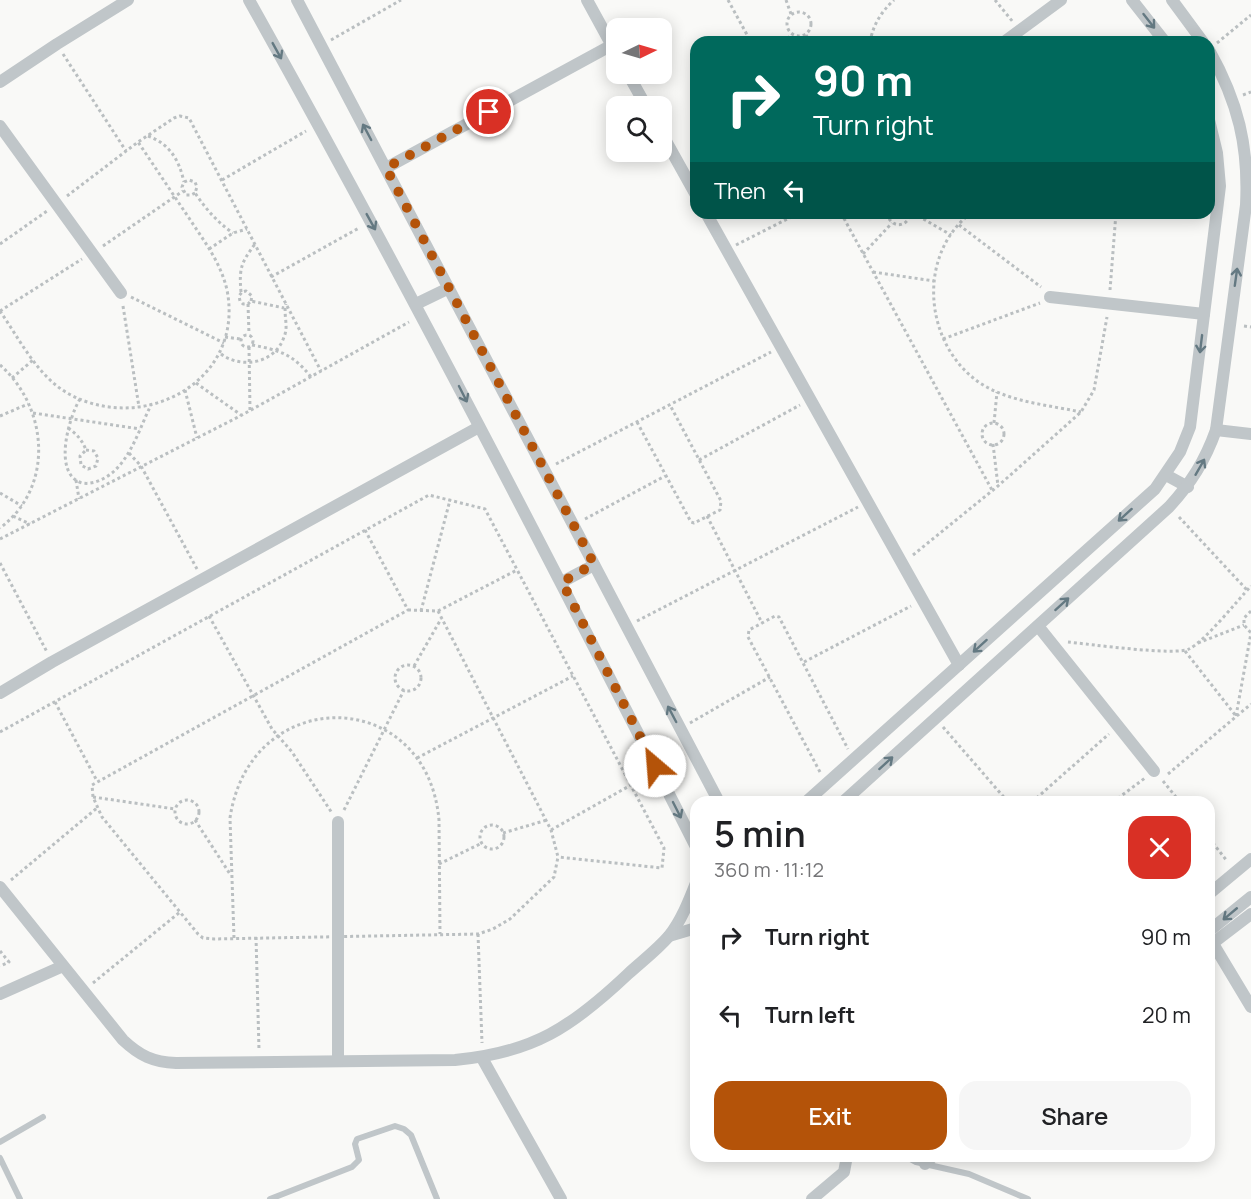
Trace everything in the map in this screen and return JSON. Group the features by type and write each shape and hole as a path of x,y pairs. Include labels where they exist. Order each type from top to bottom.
{"street":[{"path":"0,82 128,0"},
{"path":"249,0 419,310 562,582 690,835"},
{"path":"297,0 716,796"},
{"path":"587,0 606,34"},
{"path":"1012,36 1061,0"},
{"path":"1132,0 1160,36"},
{"path":"1172,0 1199,36"},
{"path":"386,168 606,53"},
{"path":"850,796 1169,507 1188,487 1209,450 1216,430 1249,205 1241,125 1233,99 1215,61"},
{"path":"0,126 121,293"},
{"path":"812,796 1155,489 1166,475 1180,452 1190,427 1220,186 1215,145"},
{"path":"672,152 690,184"},
{"path":"709,219 958,665"},
{"path":"419,310 449,288"},
{"path":"1052,297 1204,314"},
{"path":"0,693 52,662 479,427"},
{"path":"1216,430 1251,434"},
{"path":"1166,475 1188,487"},
{"path":"562,582 594,564"},
{"path":"1038,626 1154,771"},
{"path":"338,822 338,1061"},
{"path":"1215,889 1251,859"},
{"path":"0,888 123,1040 145,1058 158,1062 176,1063 455,1060 482,1058 511,1051 538,1041 579,1017 669,936 690,896"},
{"path":"1215,932 1251,897"},
{"path":"1215,934 1251,914"},
{"path":"669,936 690,930"},
{"path":"1215,946 1251,1007"},
{"path":"0,994 63,966"},
{"path":"482,1058 561,1199"},
{"path":"812,1199 844,1172 846,1162"}],"lane":[{"path":"0,1142 44,1117"},
{"path":"270,1199 352,1167 359,1160 355,1144 357,1139 395,1126 411,1135 437,1199"},
{"path":"0,1158 20,1199"},
{"path":"935,1162 1028,1199"}],"path":[{"path":"321,46 401,0"},
{"path":"728,0 748,36"},
{"path":"786,0 791,14"},
{"path":"872,36 875,24 894,0"},
{"path":"797,36 788,29 787,21 791,14 804,12 812,23 810,30 802,36"},
{"path":"1215,45 1251,15"},
{"path":"57,44 126,151"},
{"path":"0,244 138,142 174,118 180,116 189,118 285,306 321,371"},
{"path":"222,180 318,124"},
{"path":"148,136 161,140 172,152 180,166 184,182 182,187 186,195 195,193"},
{"path":"0,311 33,360 51,381 80,399 108,406 151,405 185,390 196,383 221,354 229,317 227,291 219,267 138,142"},
{"path":"184,182 189,180 195,182 197,187 195,193"},
{"path":"195,193 212,216 233,233"},
{"path":"726,250 787,219"},
{"path":"844,219 992,490"},
{"path":"888,219 898,225 905,224 910,219"},
{"path":"923,219 951,235"},
{"path":"964,219 951,235 937,265 934,281 933,301 936,320 953,356 965,370 997,392 1018,399 1081,412"},
{"path":"902,564 998,486 1081,412 1094,390 1109,303 1116,219"},
{"path":"272,277 371,221"},
{"path":"863,254 892,223"},
{"path":"959,225 1052,297"},
{"path":"209,249 233,233 247,229"},
{"path":"255,244 243,261 240,276 242,292 239,296 240,301 243,304 250,302 285,306"},
{"path":"873,272 934,281"},
{"path":"242,292 250,293 252,296 249,334 252,337 249,363 250,410"},
{"path":"121,293 224,343"},
{"path":"121,293 139,407"},
{"path":"943,339 1052,297"},
{"path":"221,354 230,361 249,363 263,360 278,350 287,327 285,306"},
{"path":"0,539 242,415 321,371 419,310"},
{"path":"240,339 245,334 249,334"},
{"path":"225,337 240,339"},
{"path":"240,339 242,346 278,350 302,365 310,377"},
{"path":"544,470 781,347"},
{"path":"12,378 33,360"},
{"path":"0,364 12,378 33,413 39,440 38,468 29,494 22,506 0,528"},
{"path":"196,383 242,415"},
{"path":"185,390 197,438"},
{"path":"994,423 997,392"},
{"path":"79,499 76,480 66,460 70,419 80,399"},
{"path":"699,460 810,399"},
{"path":"0,416 28,404"},
{"path":"76,480 90,483 105,478 119,466 129,453 151,405"},
{"path":"636,422 691,522 694,523 720,510 721,501 670,405"},
{"path":"33,413 140,429"},
{"path":"994,423 999,425 1004,434 999,443 993,444 986,441 983,433 986,426 994,423"},
{"path":"68,428 83,442 86,450"},
{"path":"993,444 998,486"},
{"path":"86,450 94,451 98,458 96,466 88,469 81,465 80,456 86,450"},
{"path":"129,453 141,466 202,579"},
{"path":"573,526 665,476"},
{"path":"0,493 22,506"},
{"path":"0,732 429,495 485,509 664,848 662,868 558,857"},
{"path":"421,611 450,500"},
{"path":"626,627 867,502"},
{"path":"1169,507 1247,590"},
{"path":"13,516 30,524"},
{"path":"707,516 762,623"},
{"path":"365,530 408,610"},
{"path":"0,564 52,662"},
{"path":"438,611 547,820 558,857 554,878 510,919 493,929 478,933 203,938 102,817 93,797 92,785 408,610 438,611 517,570"},
{"path":"1198,643 1251,586"},
{"path":"804,662 922,600"},
{"path":"1236,716 1251,633 1244,625 1244,618 1251,611"},
{"path":"209,616 276,735 292,752 338,822"},
{"path":"826,783 747,634 748,630 775,616 779,617 853,759"},
{"path":"414,666 441,619"},
{"path":"1048,640 1185,651 1198,643 1244,625"},
{"path":"1185,651 1236,716"},
{"path":"404,665 414,666 421,675 419,685 415,689 404,690 396,683 396,672 404,665"},
{"path":"417,758 573,676"},
{"path":"680,729 770,677"},
{"path":"338,822 404,690"},
{"path":"55,702 96,781"},
{"path":"1175,796 1162,779 1251,704"},
{"path":"1247,708 1251,712"},
{"path":"234,938 230,818 233,799 240,780 249,763 276,735 298,724 344,718 363,721 400,740 417,758 430,779 437,804 440,934"},
{"path":"935,719 1003,796"},
{"path":"1039,796 1119,725"},
{"path":"1121,796 1154,771"},
{"path":"551,830 631,785"},
{"path":"93,797 175,808"},
{"path":"191,800 199,812 195,820 185,824 177,818 175,808 181,801 191,800"},
{"path":"0,888 97,808"},
{"path":"195,820 231,877"},
{"path":"503,833 547,820"},
{"path":"487,826 496,826 503,833 502,843 495,849 485,847 482,843 480,834 487,826"},
{"path":"439,864 482,843"},
{"path":"1215,846 1236,872"},
{"path":"83,991 180,912"},
{"path":"478,933 482,1058"},
{"path":"256,937 259,1062"},
{"path":"0,951 9,962 0,966"}],"route":[{"path":"489,112 386,168 594,564 562,582 655,766"}]}
